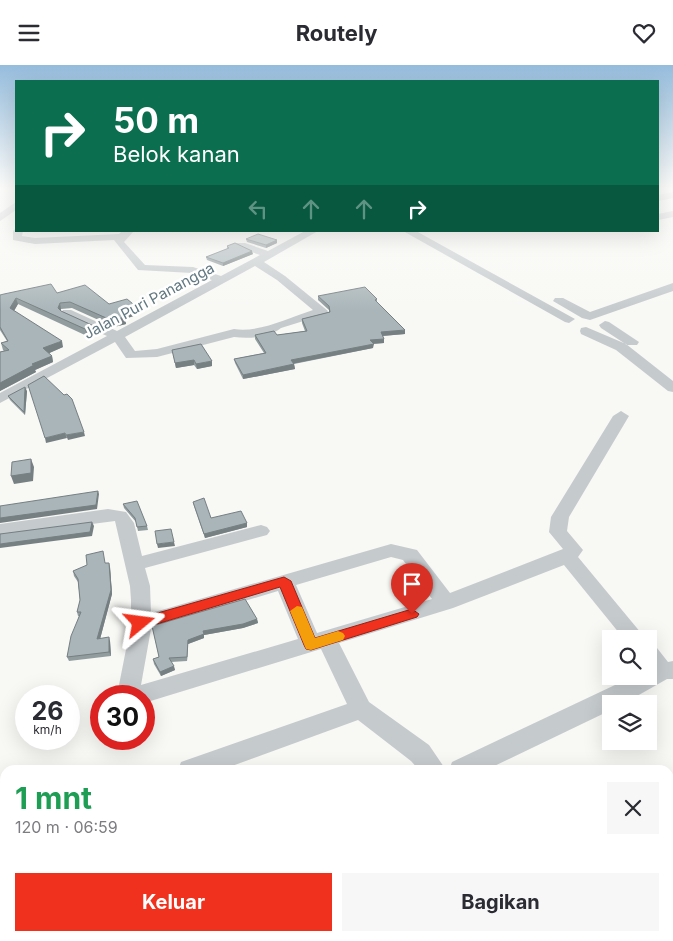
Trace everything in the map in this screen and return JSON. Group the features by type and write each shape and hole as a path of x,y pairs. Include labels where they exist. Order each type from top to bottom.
{"street":[{"path":"15,232 16,238 35,241 125,234"},
{"name":"Jalan Puri Panangga","path":"0,399 311,232"},
{"path":"410,232 569,319 588,315 673,287"},
{"path":"427,232 604,323 644,349 673,372"},
{"path":"125,234 119,243 142,268 193,269 222,280"},
{"path":"240,245 271,255"},
{"path":"67,313 117,336 131,355 157,353 234,333 247,335 271,331 277,325 322,311 281,278 256,263"},
{"path":"586,331 599,330 604,323 673,295"},
{"path":"569,319 571,325 621,347 673,388"},
{"path":"0,530 115,515 120,516 125,523 140,586 140,623 130,685 134,693 137,694 319,642 446,603 567,557 574,550 558,531 560,517 621,416"},
{"path":"136,564 261,531"},
{"path":"140,623 384,551 396,550 410,555 446,603"},
{"path":"567,557 628,630"},
{"path":"284,581 361,709 420,753 430,765"},
{"path":"472,765 626,693 662,665"},
{"path":"204,765 361,709"}],"building":[{"path":"258,234 277,240 266,245 246,239"},
{"path":"235,243 252,251 223,263 206,257 229,248 227,246"},
{"path":"51,284 57,293 85,285 109,304 127,299 138,308 120,313 124,317 113,321 70,302 60,303 58,308 61,311 94,326 85,329 16,298 10,308 62,341 43,348 52,356 32,364 34,365 0,383 0,352 9,350 1,343 8,341 0,327 0,295"},
{"path":"365,287 377,299 375,300 405,330 381,332 384,339 370,340 374,344 291,360 294,364 243,375 234,359 266,353 255,335 274,331 277,335 307,331 302,319 330,312 329,306 318,296"},
{"path":"201,344 212,361 196,364 194,360 175,363 172,350"},
{"path":"44,376 64,395 67,394 72,399 84,432 66,435 65,433 45,438 28,385"},
{"path":"25,387 24,412 8,396"},
{"path":"31,459 31,473 11,476 12,462"},
{"path":"98,491 96,505 0,518 0,506"},
{"path":"204,498 211,518 241,511 247,523 204,534 193,502"},
{"path":"137,501 147,526 137,527 135,518 123,504"},
{"path":"92,522 90,532 0,544 0,534"},
{"path":"171,529 174,542 157,544 155,531"},
{"path":"103,551 105,563 109,563 111,590 97,639 109,637 109,652 67,657 71,636 81,612 77,612 80,600 78,579 73,571 87,565 86,555"},
{"path":"245,599 257,619 243,624 203,631 204,634 188,640 187,657 169,658 174,666 160,672 153,659 159,657 152,626"}],"slow traffic":[{"path":"297,611 311,645 338,636"}],"route":[{"path":"140,623 284,581 311,645 412,614"}]}
